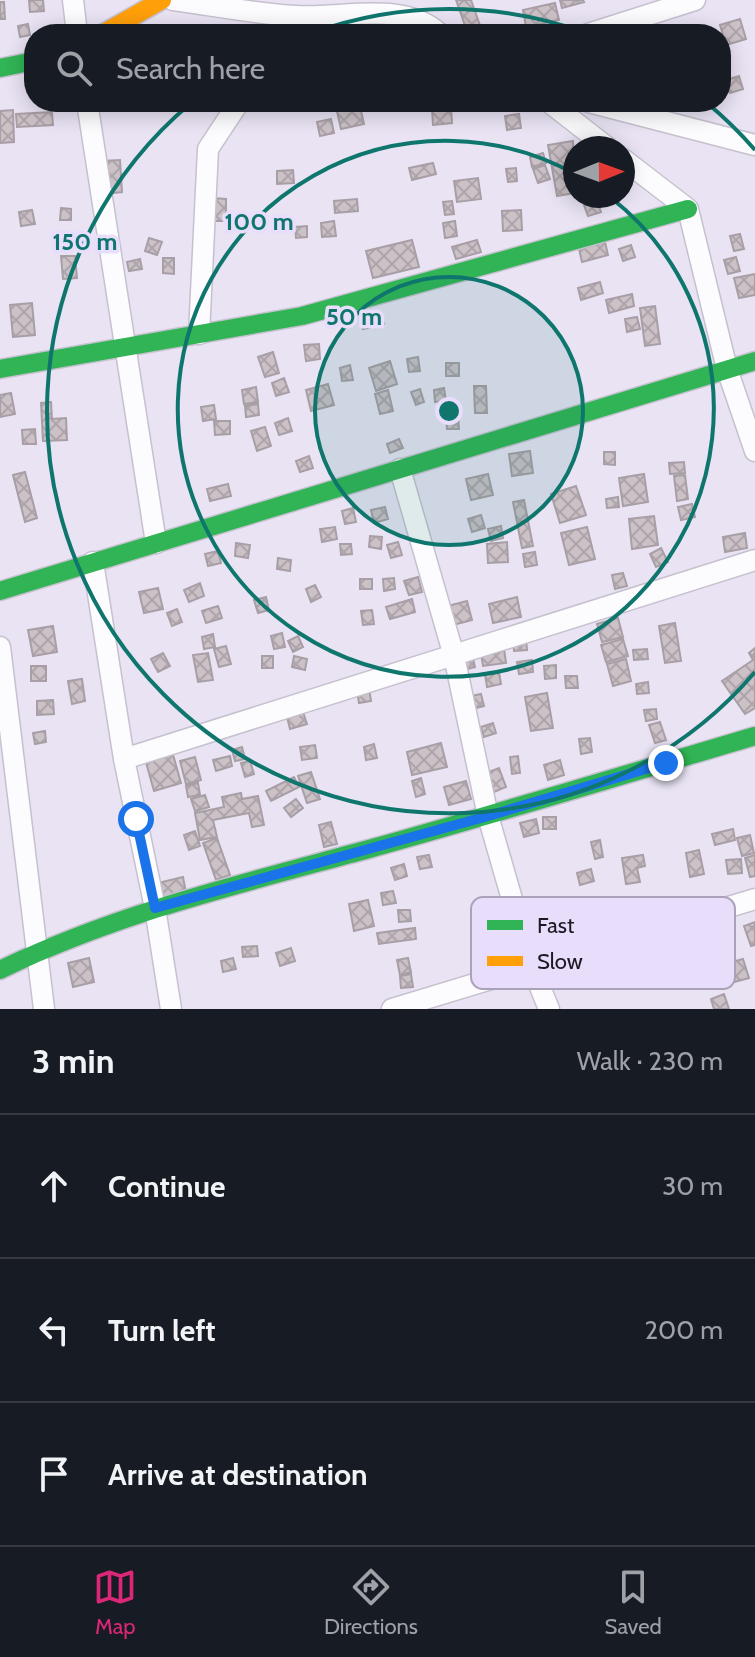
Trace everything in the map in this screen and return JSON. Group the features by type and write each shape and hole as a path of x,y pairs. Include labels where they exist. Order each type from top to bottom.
{"street":[{"path":"73,0 76,24"},
{"path":"120,24 162,0"},
{"path":"173,0 296,16 379,14 405,17 426,24"},
{"path":"619,24 695,0"},
{"path":"291,24 296,16"},
{"path":"0,68 24,63"},
{"path":"89,112 156,543"},
{"path":"199,334 208,149 232,112"},
{"path":"562,112 593,136"},
{"path":"628,112 755,145"},
{"path":"635,168 688,209 727,369 755,451"},
{"path":"0,369 302,316 688,209"},
{"path":"0,591 755,361"},
{"path":"400,469 454,656 488,816 511,897"},
{"path":"124,759 755,560"},
{"path":"93,562 124,759 155,908 171,1009"},
{"path":"0,647 44,1009"},
{"path":"0,970 37,952 155,908 488,816 755,736"},
{"path":"735,905 755,899"},
{"path":"392,1009 471,984"},
{"path":"541,989 549,1009"}],"building":[{"path":"29,0 43,0 44,11 30,12"},
{"path":"456,0 471,0 479,24 464,24"},
{"path":"560,0 583,0 584,2 562,8"},
{"path":"0,2 4,2 5,19 0,19"},
{"path":"555,3 559,20 525,24 523,10"},
{"path":"740,19 746,39 731,44 731,24 723,24"},
{"path":"24,25 24,36 20,37 18,26"},
{"path":"739,76 743,89 731,93 731,78"},
{"path":"13,110 14,142 0,143 0,111"},
{"path":"52,112 53,125 17,127 16,114"},
{"path":"337,112 361,112 364,124 341,129"},
{"path":"432,112 451,112 452,123 433,125"},
{"path":"519,114 521,128 507,130 505,116"},
{"path":"331,119 334,133 320,136 317,122"},
{"path":"563,143 563,195 557,196 548,145"},
{"path":"543,153 546,163 532,167 530,157"},
{"path":"120,160 122,192 105,194 102,161"},
{"path":"433,163 436,174 412,180 409,168"},
{"path":"545,165 550,179 538,183 533,169"},
{"path":"516,168 517,181 508,182 506,169"},
{"path":"293,170 294,183 277,184 277,171"},
{"path":"478,178 481,199 457,202 454,181"},
{"path":"212,198 226,199 226,221 212,221"},
{"path":"357,199 358,211 335,213 334,201"},
{"path":"452,201 454,214 445,215 443,202"},
{"path":"61,208 71,209 71,220 60,220"},
{"path":"585,208 600,208 601,212 588,216"},
{"path":"32,210 35,224 21,226 19,212"},
{"path":"521,210 522,230 503,231 502,211"},
{"path":"334,221 336,236 322,237 321,223"},
{"path":"455,221 457,236 445,238 443,223"},
{"path":"307,226 307,237 296,238 295,227"},
{"path":"740,234 744,249 734,251 730,236"},
{"path":"149,238 162,242 157,255 145,251"},
{"path":"412,240 419,267 373,278 366,251"},
{"path":"477,240 481,252 456,259 452,247"},
{"path":"605,242 608,255 582,262 579,249"},
{"path":"631,245 635,257 623,261 619,249"},
{"path":"61,256 75,256 77,278 63,279"},
{"path":"736,257 740,271 728,274 724,260"},
{"path":"163,258 174,258 174,274 163,273"},
{"path":"140,259 142,269 129,271 127,262"},
{"path":"755,274 755,295 739,298 734,278"},
{"path":"600,282 603,293 581,300 578,288"},
{"path":"632,294 634,306 609,313 606,300"},
{"path":"32,303 35,335 13,337 10,305"},
{"path":"655,306 660,344 645,346 640,308"},
{"path":"381,313 384,324 363,329 361,318"},
{"path":"637,317 640,329 627,332 625,319"},
{"path":"319,344 320,359 306,361 304,345"},
{"path":"273,352 279,373 265,377 258,357"},
{"path":"418,357 420,371 409,372 407,359"},
{"path":"390,361 397,384 376,391 369,368"},
{"path":"446,363 459,363 459,376 446,376"},
{"path":"350,365 353,380 342,381 340,368"},
{"path":"284,378 289,392 276,396 272,383"},
{"path":"328,384 334,405 311,411 306,390"},
{"path":"474,386 486,386 487,413 475,413"},
{"path":"256,387 258,402 244,404 242,390"},
{"path":"444,388 446,401 435,402 434,390"},
{"path":"420,389 424,402 416,405 411,392"},
{"path":"388,390 393,411 380,414 375,394"},
{"path":"11,393 15,414 0,417 0,395"},
{"path":"51,402 52,419 66,418 67,440 43,441 41,403"},
{"path":"258,404 259,415 246,417 245,406"},
{"path":"214,405 216,419 203,421 201,407"},
{"path":"446,415 458,415 459,429 447,429"},
{"path":"288,418 292,431 279,435 275,423"},
{"path":"214,421 230,421 230,434 215,435"},
{"path":"265,427 271,446 257,451 251,431"},
{"path":"35,429 36,444 23,444 22,430"},
{"path":"399,439 403,448 390,453 387,444"},
{"path":"530,451 533,473 512,476 509,454"},
{"path":"604,452 615,452 615,465 604,464"},
{"path":"309,456 313,468 300,472 296,461"},
{"path":"684,462 685,473 670,474 669,463"},
{"path":"25,472 37,518 25,522 13,475"},
{"path":"488,474 493,495 471,500 466,479"},
{"path":"644,474 648,502 623,506 619,478"},
{"path":"685,475 688,499 677,501 674,476"},
{"path":"228,484 231,496 210,501 207,489"},
{"path":"576,486 586,515 560,523 551,494"},
{"path":"618,497 619,507 607,508 606,499"},
{"path":"524,500 533,546 522,548 513,502"},
{"path":"692,504 695,517 681,520 678,507"},
{"path":"385,507 388,519 374,523 371,510"},
{"path":"353,508 356,522 345,524 342,511"},
{"path":"481,515 485,528 472,532 468,519"},
{"path":"654,516 658,545 632,549 629,519"},
{"path":"501,526 503,538 491,541 488,529"},
{"path":"335,527 337,539 322,542 320,529"},
{"path":"587,527 595,559 569,565 561,533"},
{"path":"745,533 747,548 725,552 723,537"},
{"path":"370,536 382,537 381,549 369,547"},
{"path":"398,542 402,555 391,558 387,545"},
{"path":"507,542 508,562 488,563 487,544"},
{"path":"236,543 250,545 248,558 235,556"},
{"path":"340,544 351,544 352,554 341,555"},
{"path":"661,548 668,562 656,567 650,554"},
{"path":"218,551 221,563 208,566 205,554"},
{"path":"535,552 537,565 525,567 523,554"},
{"path":"278,558 291,560 290,571 277,569"},
{"path":"623,573 627,586 615,589 612,575"},
{"path":"418,577 422,592 409,595 404,581"},
{"path":"394,578 395,589 384,591 383,579"},
{"path":"360,579 372,579 372,589 360,589"},
{"path":"200,583 204,596 189,602 184,590"},
{"path":"315,585 321,597 311,602 306,589"},
{"path":"158,588 163,609 144,613 139,592"},
{"path":"266,597 269,610 258,613 254,600"},
{"path":"517,597 521,617 493,623 489,604"},
{"path":"412,599 415,612 390,619 386,607"},
{"path":"467,601 472,620 449,626 444,607"},
{"path":"218,606 222,618 206,623 202,611"},
{"path":"177,609 182,622 172,626 167,613"},
{"path":"372,610 374,624 363,625 361,611"},
{"path":"618,618 623,637 602,642 597,624"},
{"path":"675,623 681,661 665,663 659,626"},
{"path":"53,626 57,652 33,656 28,630"},
{"path":"282,633 285,647 274,649 271,636"},
{"path":"213,634 215,647 204,649 202,637"},
{"path":"298,636 303,647 293,652 288,641"},
{"path":"526,638 527,650 514,651 513,640"},
{"path":"623,639 628,656 606,662 601,645"},
{"path":"226,646 231,664 219,667 214,649"},
{"path":"755,648 755,708 745,714 722,681 753,660 749,653"},
{"path":"504,649 506,663 483,666 481,653"},
{"path":"647,649 648,659 634,660 633,650"},
{"path":"163,653 170,666 158,672 151,659"},
{"path":"208,653 213,680 198,682 193,655"},
{"path":"472,654 475,667 460,671 456,659"},
{"path":"262,656 273,656 273,668 262,668"},
{"path":"294,656 307,659 305,670 292,667"},
{"path":"626,659 631,681 613,686 607,664"},
{"path":"532,660 533,672 519,674 517,662"},
{"path":"556,665 556,678 545,679 544,666"},
{"path":"31,666 46,666 46,681 31,681"},
{"path":"499,672 501,684 487,687 485,674"},
{"path":"565,676 577,676 578,688 566,688"},
{"path":"82,679 85,701 72,704 68,681"},
{"path":"648,682 649,693 637,694 636,684"},
{"path":"369,688 371,701 359,703 357,691"},
{"path":"547,693 553,728 531,731 525,697"},
{"path":"481,694 484,706 469,710 466,697"},
{"path":"53,700 54,714 37,715 37,701"},
{"path":"656,709 657,719 646,721 644,710"},
{"path":"303,712 307,724 290,729 287,717"},
{"path":"660,722 666,740 655,743 649,725"},
{"path":"493,723 496,733 484,737 481,727"},
{"path":"45,731 46,742 35,744 33,733"},
{"path":"590,738 592,752 581,754 579,739"},
{"path":"441,743 447,767 412,775 407,752"},
{"path":"374,744 377,758 366,760 364,747"},
{"path":"315,745 317,758 302,760 300,747"},
{"path":"242,747 245,759 235,761 232,750"},
{"path":"172,751 181,783 154,791 145,759"},
{"path":"230,756 232,766 216,771 213,760"},
{"path":"518,756 520,773 512,774 510,757"},
{"path":"195,757 201,780 186,784 180,761"},
{"path":"560,760 564,775 548,780 544,765"},
{"path":"250,761 254,774 245,777 241,763"},
{"path":"499,768 506,787 494,792 486,773"},
{"path":"311,772 320,799 307,803 298,776"},
{"path":"294,777 299,787 271,801 266,791"},
{"path":"421,778 425,794 416,797 412,781"},
{"path":"466,781 471,799 449,805 444,787"},
{"path":"198,783 200,795 188,797 186,786"},
{"path":"241,793 242,799 258,796 264,825 252,827 249,813 213,820 217,837 200,840 195,813 224,807 222,797"},
{"path":"205,795 209,807 195,811 191,799"},
{"path":"296,799 303,808 291,817 284,808"},
{"path":"543,817 556,817 556,829 543,829"},
{"path":"536,819 539,833 524,837 520,823"},
{"path":"331,822 337,844 324,847 319,825"},
{"path":"733,829 735,840 715,845 712,834"},
{"path":"195,831 200,846 189,850 184,835"},
{"path":"750,835 754,853 742,856 737,838"},
{"path":"217,838 230,875 216,880 203,843"},
{"path":"600,840 603,857 595,859 591,842"},
{"path":"699,850 704,874 690,877 686,853"},
{"path":"429,855 432,867 420,869 417,857"},
{"path":"643,855 645,866 637,868 640,882 626,884 622,858"},
{"path":"755,855 755,876 750,877 745,858"},
{"path":"741,859 742,873 728,874 726,860"},
{"path":"404,864 407,876 395,880 391,868"},
{"path":"591,869 594,881 580,885 577,873"},
{"path":"183,877 186,893 161,899 158,883"},
{"path":"393,891 396,903 383,905 381,893"},
{"path":"368,900 374,926 354,931 349,904"},
{"path":"398,910 410,910 411,921 399,922"},
{"path":"755,922 755,945 751,946 744,926"},
{"path":"415,928 416,939 379,944 377,933"},
{"path":"257,946 258,956 243,957 242,947"},
{"path":"291,948 295,961 280,966 276,953"},
{"path":"89,958 94,982 73,987 68,963"},
{"path":"233,958 236,969 223,972 221,961"},
{"path":"408,958 411,972 400,975 397,960"},
{"path":"743,959 749,978 735,982 735,961"},
{"path":"411,974 413,987 401,988 400,976"},
{"path":"724,994 729,1009 714,1009 711,999"}],"traffic: fast":[{"path":"0,68 24,63"},
{"path":"0,369 302,316 688,209"},
{"path":"0,591 755,361"},
{"path":"0,970 89,932 182,901 466,822 755,736"}],"traffic: slow":[{"path":"120,24 162,0"}],"route":[{"path":"136,819 155,908 666,763"}]}
